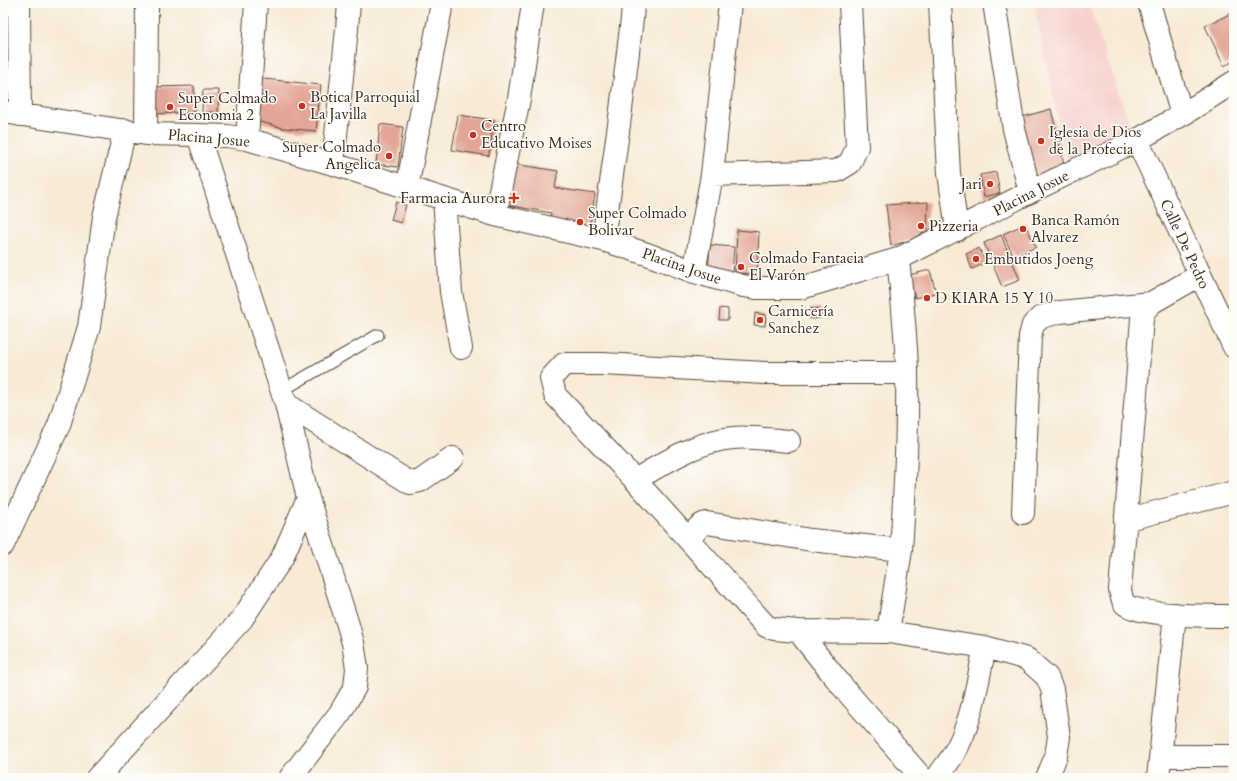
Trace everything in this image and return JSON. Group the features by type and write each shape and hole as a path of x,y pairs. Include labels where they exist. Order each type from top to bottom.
{"street":[{"path":"12,114 19,3"},
{"path":"3,545 59,425 89,327 104,218 136,132 147,3"},
{"path":"247,139 256,3"},
{"path":"333,164 349,3"},
{"path":"407,188 442,3"},
{"path":"495,215 519,99 533,3"},
{"path":"603,240 621,110 633,3"},
{"path":"694,272 712,176 730,3"},
{"path":"712,176 837,171 850,162 857,147 850,3"},
{"path":"940,3 949,173 957,230"},
{"path":"994,3 1014,129 1030,192"},
{"path":"1149,3 1182,115"},
{"name":"Placina Josue","path":"12,114 136,132 247,139 333,164 495,215 603,240 647,254 694,272 756,288 801,288 898,260 1030,192 1137,140 1231,90"},
{"path":"198,135 284,398 308,498 348,625 353,643 357,668 355,687 340,714 290,778"},
{"name":"Calle De Pedro","path":"1137,140 1234,347"},
{"path":"444,199 450,292 461,348"},
{"path":"888,632 901,550 906,474 907,373 898,260"},
{"path":"1200,274 1151,303 1145,310 1142,319 1120,590 1124,604 1134,610 1175,614 1234,616"},
{"path":"1023,513 1030,336 1033,325 1041,317 1060,312 1151,303"},
{"path":"907,373 765,373 603,364 564,364 552,378 555,395 635,480 766,626 774,629 798,631 888,632 985,647 1027,659 1047,677 1052,689 1059,738 1056,756 1047,778"},
{"path":"284,398 410,482 420,480 453,458"},
{"path":"635,480 692,448 712,442 734,438 789,441"},
{"path":"1125,520 1234,492"},
{"path":"97,778 242,619 282,558 308,498"},
{"path":"689,540 700,526 707,523 811,540 901,550"},
{"path":"1158,778 1175,614"},
{"path":"798,631 842,686 922,778"},
{"path":"937,778 954,754 963,734 970,712 985,647"},
{"path":"1161,756 1234,756"}],"lane":[{"path":"284,398 378,335"}],"shaded area":[{"path":"1034,3 1088,3 1131,129 1067,163"}],"building":[{"path":"1234,12 1234,61 1224,66 1205,26"},
{"path":"3,37 9,37 9,88 3,93"},
{"path":"255,78 321,85 316,131 283,128 257,121"},
{"path":"194,86 195,112 156,114 153,87"},
{"path":"203,90 219,90 218,112 202,112"},
{"name":"Iglesia de Dios de la Profecia","path":"1051,109 1064,164 1034,179 1019,118"},
{"name":"Centro Educativo Moises","path":"458,115 494,120 489,156 452,150"},
{"path":"380,124 403,127 398,167 376,164"},
{"path":"514,164 558,171 555,188 595,194 589,231 550,220 551,213 507,205"},
{"name":"Jari","path":"996,172 1000,193 984,197 980,175"},
{"path":"396,202 406,205 401,223 391,220"},
{"path":"928,202 927,235 891,246 886,205"},
{"path":"1025,224 1036,247 1014,257 1003,234"},
{"path":"737,230 759,232 757,274 735,273"},
{"path":"1001,235 1020,280 1002,287 984,243"},
{"path":"710,245 734,247 732,274 708,273"},
{"name":"Embutidos Joeng","path":"979,248 986,263 972,269 966,254"},
{"path":"930,270 936,293 915,298 909,275"},
{"path":"720,308 728,309 728,320 719,320"},
{"path":"820,308 821,318 811,319 810,309"},
{"name":"Carnicería Sanchez","path":"755,313 766,315 765,326 754,325"}],"place":[{"name":"Botica Parroquial La Javilla","path":"302,106"},
{"name":"Super Colmado Economia 2","path":"170,107"},
{"name":"Centro Educativo Moises","path":"473,135"},
{"name":"Iglesia de Dios de la Profecia","path":"1041,141"},
{"name":"Super Colmado Angelica","path":"389,156"},
{"name":"Jari","path":"990,184"},
{"name":"Farmacia Aurora","path":"514,198"},
{"name":"Super Colmado Bolivar","path":"580,222"},
{"name":"Pizzeria","path":"921,226"},
{"name":"Banca Ramón Alvarez","path":"1023,229"},
{"name":"Embutidos Joeng","path":"976,259"},
{"name":"Colmado Fantacia El Varón","path":"741,267"},
{"name":"D KIARA 15 Y 10","path":"927,298"},
{"name":"Carnicería Sanchez","path":"760,320"}]}
